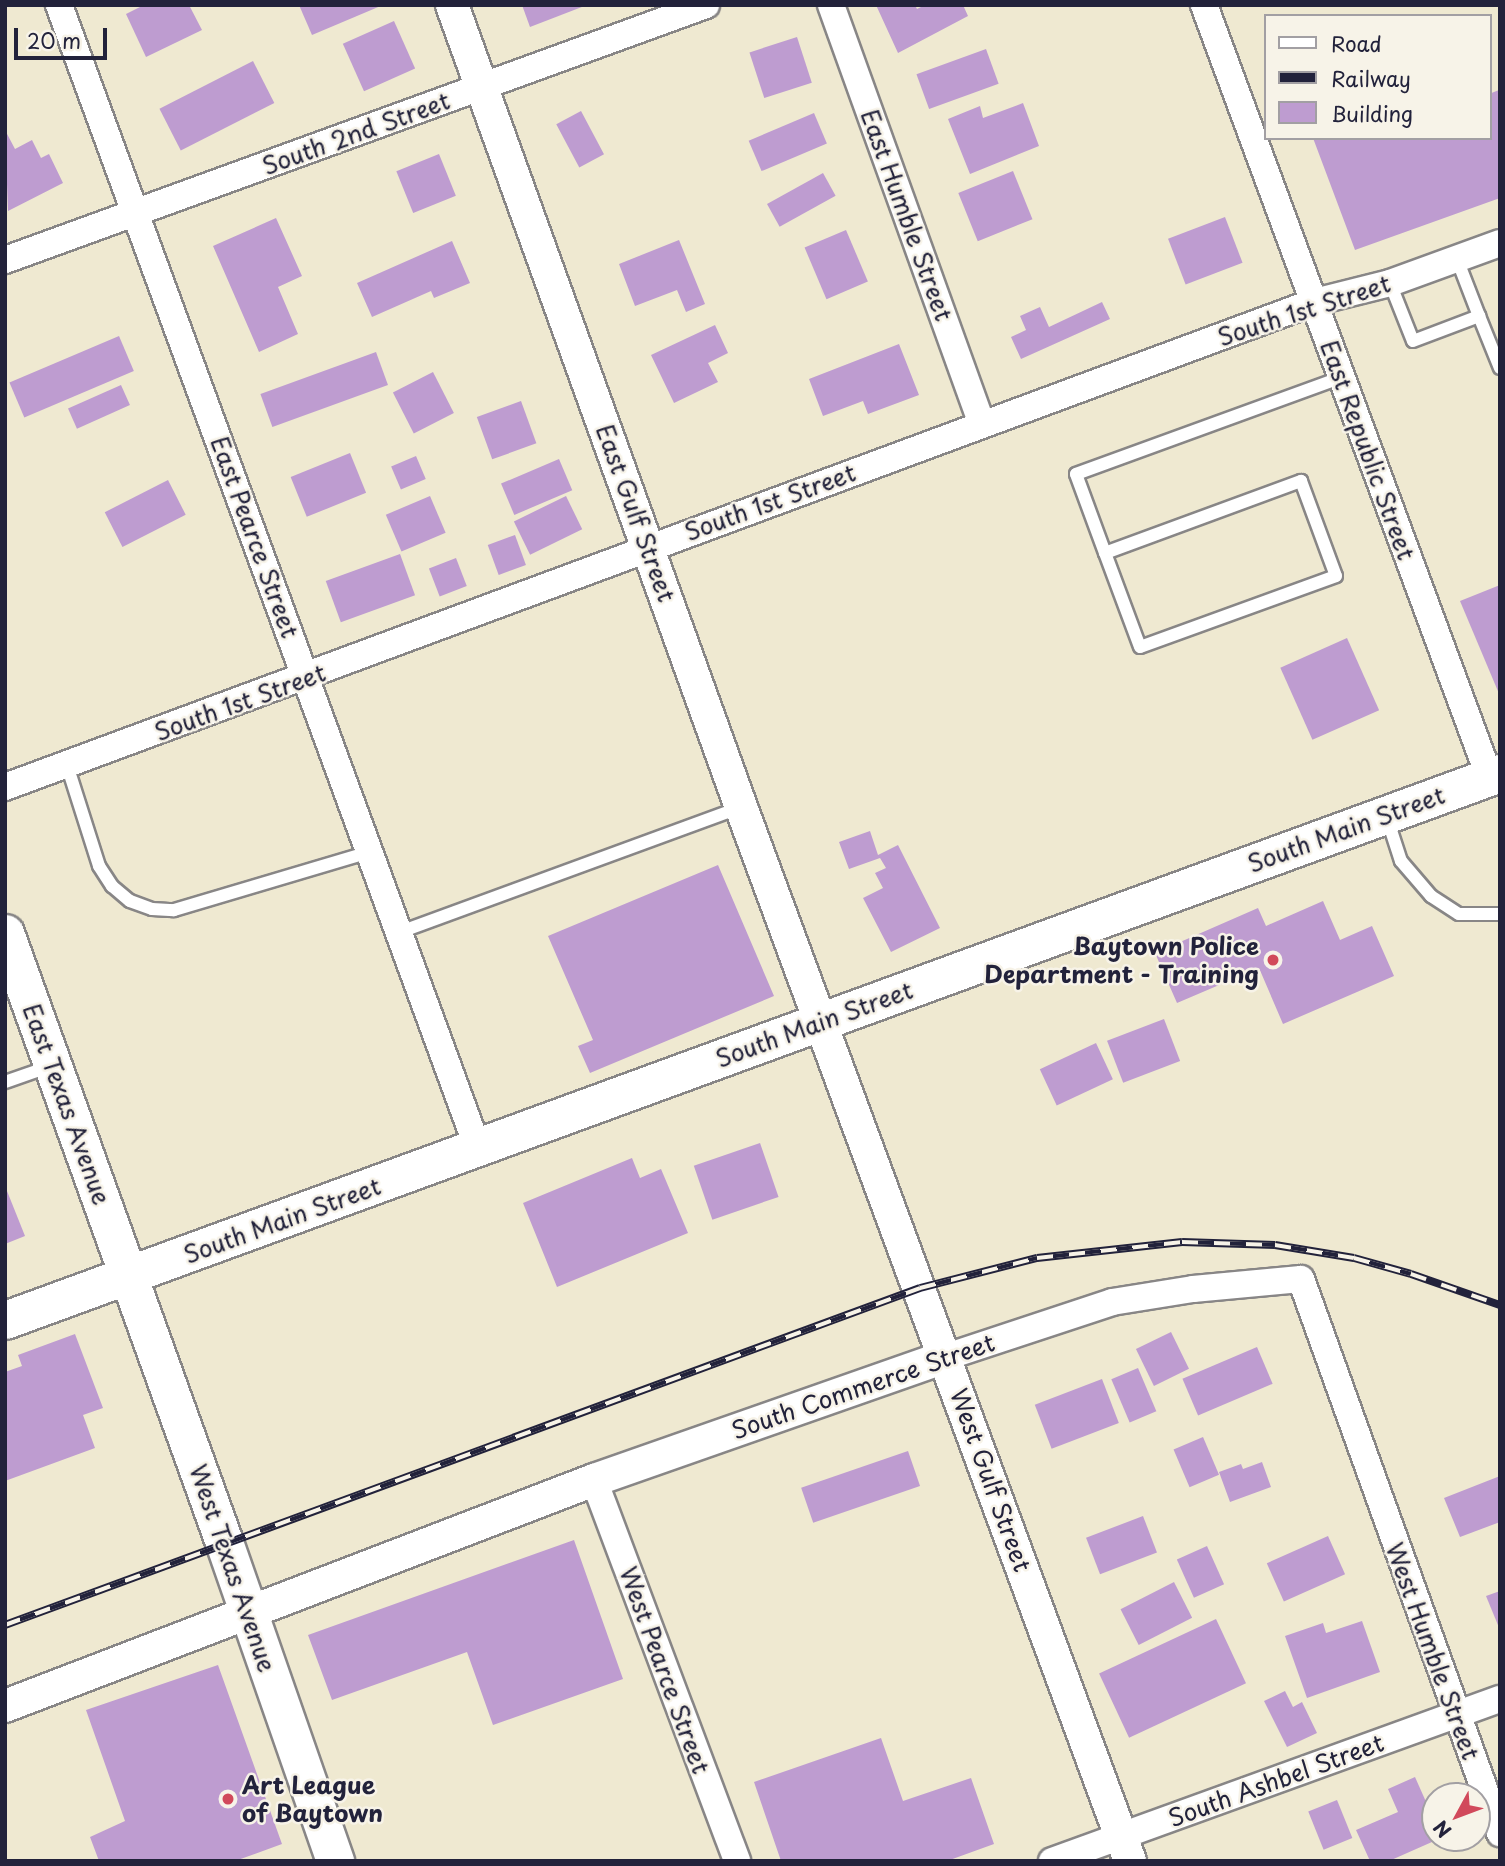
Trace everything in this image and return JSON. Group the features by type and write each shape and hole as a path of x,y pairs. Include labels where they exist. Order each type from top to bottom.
{"main road":[{"name":"South Main Street","path":"5,1320 1494,775"},
{"name":"East Texas Avenue","path":"5,933 128,1276"},
{"name":"West Texas Avenue","path":"128,1276 249,1611 335,1861"}],"street":[{"name":"East Pearce Street","path":"59,5 478,1149"},
{"name":"East Gulf Street","path":"452,5 820,1021"},
{"name":"South 2nd Street","path":"5,260 706,5"},
{"name":"East Humble Street","path":"831,5 982,424"},
{"name":"East Republic Street","path":"1204,5 1340,378 1494,775"},
{"name":"South 1st Street","path":"5,787 306,678 649,547 1314,302 1390,283 1500,243"},
{"name":"West Gulf Street","path":"820,1021 1126,1848"},
{"name":"South Commerce Street","path":"5,1706 594,1480 1112,1302 1193,1289 1301,1279 1368,1469"},
{"name":"West Humble Street","path":"1368,1469 1500,1833"},
{"name":"West Pearce Street","path":"594,1480 737,1861"},
{"name":"South Ashbel Street","path":"1052,1861 1126,1848 1500,1699"}],"lane":[{"path":"1457,259 1500,368"},
{"path":"1390,283 1413,341 1479,316"},
{"path":"1105,552 1301,481 1336,576 1140,647 1076,474 1340,378"},
{"path":"67,765 99,866 112,887 130,901 152,909 174,910 370,852"},
{"path":"400,932 741,807"},
{"path":"1385,814 1401,861 1431,896 1459,914 1500,914"},
{"path":"5,1082 54,1065"}],"building":[{"path":"144,5 189,5 202,30 146,57 126,14"},
{"path":"299,5 383,5 312,35"},
{"path":"522,5 587,5 530,27"},
{"path":"876,5 915,5 917,9 925,5 963,5 968,16 898,53"},
{"path":"394,21 415,69 364,91 343,44"},
{"path":"797,37 812,83 764,98 749,52"},
{"path":"986,49 999,84 929,109 916,74"},
{"path":"253,61 274,103 181,151 159,109"},
{"path":"1499,90 1500,198 1355,250 1314,140 1491,140 1491,93"},
{"path":"1023,103 1039,146 970,174 948,119 980,106 983,118"},
{"path":"581,111 604,154 579,167 556,124"},
{"path":"814,113 827,143 762,171 749,141"},
{"path":"5,130 15,149 32,140 41,158 49,154 63,183 8,211"},
{"path":"439,154 456,196 413,213 396,171"},
{"path":"1013,171 1032,219 978,241 958,193"},
{"path":"823,173 836,196 780,227 767,204"},
{"path":"1225,217 1243,263 1186,285 1168,239"},
{"path":"276,218 302,276 278,287 298,334 259,352 213,246"},
{"path":"846,230 868,282 826,299 805,248"},
{"path":"679,240 705,304 686,312 677,290 635,306 619,264"},
{"path":"452,241 470,283 434,298 431,291 372,317 357,283"},
{"path":"1102,302 1110,319 1021,359 1011,337 1026,330 1020,316 1040,307 1049,327"},
{"path":"715,325 728,353 708,363 718,382 674,403 651,355"},
{"path":"119,336 134,371 24,417 9,382"},
{"path":"899,344 919,395 868,414 863,401 823,416 809,379"},
{"path":"376,352 388,385 272,427 260,394"},
{"path":"433,372 454,413 414,433 393,392"},
{"path":"121,385 130,405 77,429 68,409"},
{"path":"521,401 536,443 492,459 477,417"},
{"path":"350,453 366,493 307,517 291,477"},
{"path":"416,456 426,479 401,490 391,467"},
{"path":"559,459 572,490 514,515 501,484"},
{"path":"168,480 186,515 122,547 105,512"},
{"path":"430,496 446,533 401,552 386,515"},
{"path":"566,496 582,529 530,555 514,521"},
{"path":"515,535 526,565 499,575 488,545"},
{"path":"400,554 415,595 341,622 326,581"},
{"path":"456,558 467,586 440,596 429,568"},
{"path":"1500,585 1500,696 1460,601"},
{"path":"1347,638 1379,710 1312,740 1280,668"},
{"path":"870,831 878,855 898,845 940,928 891,952 863,898 883,888 875,873 886,868 880,858 849,869 839,842"},
{"path":"718,865 774,996 590,1073 578,1046 593,1040 548,936"},
{"name":"Baytown Police Department - Training","path":"1323,901 1340,940 1372,926 1394,976 1283,1024 1259,968 1177,1003 1155,953 1258,908 1266,926"},
{"path":"1164,1019 1180,1061 1123,1083 1107,1041"},
{"path":"1096,1043 1113,1079 1057,1105 1040,1069"},
{"path":"760,1143 779,1197 712,1220 694,1166"},
{"path":"632,1158 640,1178 661,1169 688,1233 557,1287 523,1203"},
{"path":"5,1186 25,1236 5,1244"},
{"path":"1171,1332 1189,1369 1154,1386 1136,1349"},
{"path":"75,1334 103,1408 83,1415 95,1448 5,1481 5,1372 22,1366 18,1355"},
{"path":"1257,1347 1273,1384 1198,1415 1182,1379"},
{"path":"1138,1368 1156,1411 1130,1423 1111,1379"},
{"path":"1102,1379 1119,1423 1052,1449 1035,1405"},
{"path":"1203,1437 1219,1475 1190,1487 1174,1450"},
{"path":"908,1451 920,1486 813,1523 801,1488"},
{"path":"1262,1462 1271,1487 1230,1502 1219,1472 1241,1464 1243,1469"},
{"path":"1500,1476 1500,1522 1460,1537 1444,1498"},
{"path":"1143,1516 1157,1552 1100,1574 1086,1538"},
{"path":"1328,1536 1345,1574 1284,1602 1267,1563"},
{"path":"574,1540 623,1679 493,1725 467,1652 332,1700 308,1635"},
{"path":"1207,1546 1224,1584 1194,1598 1177,1559"},
{"path":"1174,1582 1192,1618 1139,1645 1121,1609"},
{"path":"1500,1591 1500,1630 1486,1596"},
{"path":"1216,1619 1246,1683 1129,1738 1099,1674"},
{"path":"1362,1621 1380,1672 1307,1698 1285,1636 1323,1623 1326,1633"},
{"path":"218,1665 282,1844 235,1861 99,1861 90,1837 125,1821 86,1710"},
{"path":"1285,1691 1293,1707 1302,1702 1317,1733 1287,1747 1264,1701"},
{"path":"881,1738 903,1801 971,1778 994,1844 947,1861 781,1861 754,1782"},
{"path":"1415,1777 1421,1790 1421,1847 1389,1861 1370,1861 1356,1830 1398,1812 1388,1789"},
{"path":"1337,1800 1352,1838 1324,1850 1308,1812"}],"railway":[{"path":"5,1625 920,1288 1037,1258 1182,1242 1275,1245 1354,1258 1411,1274 1500,1305"}],"place":[{"name":"Baytown Police Department - Training","path":"1273,960"},
{"name":"Art League of Baytown","path":"228,1799"}]}
